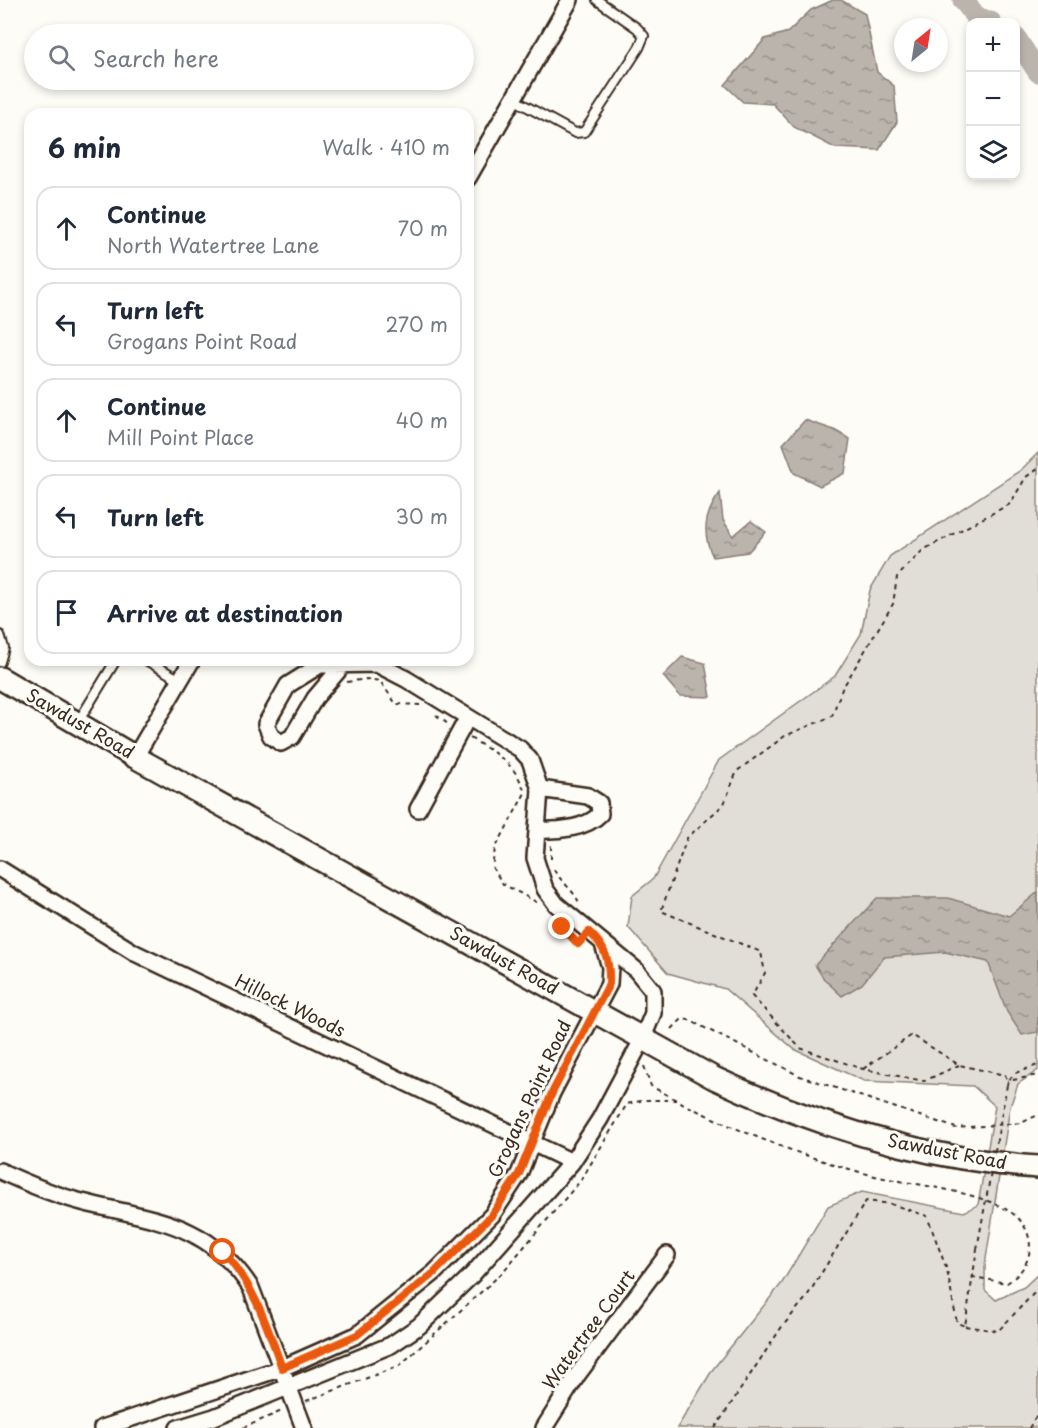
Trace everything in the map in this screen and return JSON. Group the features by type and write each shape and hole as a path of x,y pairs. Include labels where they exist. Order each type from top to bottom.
{"street":[{"path":"474,167 570,0"},
{"path":"135,757 188,666"},
{"path":"318,666 288,685 267,724 271,736 282,742 292,737 315,698 342,666"},
{"path":"178,1428 214,1417 391,1345 420,1326 472,1275 572,1162 643,1050 653,1013 652,991 636,970 556,904 545,889 535,858 545,830 540,789 533,768 520,749 380,666"},
{"name":"Sawdust Road","path":"0,678 135,757 593,1011 643,1050 756,1097 844,1129 936,1152 1005,1165 1038,1167"},
{"path":"418,809 468,717"},
{"path":"540,789 588,796 599,803 600,814 592,822 545,830"},
{"name":"Hillock Woods","path":"0,869 135,953 572,1162"},
{"name":"Grogans Point Road","path":"102,1428 144,1421 282,1368 357,1335 434,1273 492,1215 519,1174 552,1093 609,984 610,967 603,944"},
{"path":"0,1172 78,1201 182,1228 223,1252 238,1268 251,1288 304,1428"},
{"name":"Watertree Court","path":"544,1428 578,1374 667,1255"}],"lane":[{"path":"513,99 575,133 584,132 639,48 644,36 638,28 597,0"},
{"path":"0,635 4,648 0,662"},
{"path":"78,723 112,666"},
{"path":"156,666 180,680"}],"path":[{"path":"959,1065 924,1081 863,1069 800,1048 752,996 765,973 761,952 661,911 687,838 724,804 737,771 785,736 832,716 842,689 893,604 897,577 923,550 1010,504 1026,477 1038,469"},
{"path":"347,682 366,678 380,681 396,704 423,705 429,709"},
{"path":"435,713 460,732 498,755 520,775 525,794 495,849 492,867 503,884 542,905"},
{"path":"545,830 550,864 562,883 576,893 580,908"},
{"path":"562,927 578,944 589,932"},
{"path":"672,1029 682,1019 689,1020 800,1076 956,1128 1021,1123 1038,1115"},
{"path":"863,1069 912,1035 959,1065 1005,1075 1008,1081"},
{"path":"643,1050 644,1070 651,1086 676,1100 767,1141 871,1175 963,1194 1001,1207 1019,1219 1032,1240 1030,1260 1018,1276 1008,1283 973,1277"},
{"path":"965,1326 1008,1081 1015,1073 1038,1065"},
{"path":"1008,1081 1038,1074"},
{"path":"715,1428 781,1328 806,1298 866,1201 891,1204 927,1216 948,1270 957,1323 998,1331 1038,1289"},
{"path":"1029,1428 1038,1413"}],"shaded area":[{"path":"1038,453 1038,1070 1018,1084 1010,1107 985,1265 985,1290 996,1300 1024,1287 1038,1274 1038,1428 677,1428 713,1369 782,1283 828,1206 862,1192 964,1212 978,1205 995,1106 973,1086 864,1081 794,1049 725,989 668,973 628,927 632,896 653,879 719,760 835,676 861,634 870,590 890,556 1021,470"}],"water":[{"path":"833,0 841,0 865,14 877,72 894,86 897,122 879,150 835,148 794,127 773,104 743,102 725,85 765,39 788,32 811,10"},
{"path":"805,420 834,430 850,439 845,473 820,486 794,473 783,444"},
{"path":"720,493 723,520 733,536 751,521 766,532 748,552 713,557 707,540 706,523 711,508"},
{"path":"682,657 705,663 711,697 680,696 663,676"},
{"path":"1038,892 1038,1032 1022,1035 1007,1012 988,962 945,952 884,957 862,984 842,996 824,979 815,965 877,898 948,898 1009,916"}],"waterway":[{"path":"963,0 979,18"},
{"path":"1020,44 1038,72"}],"route":[{"path":"223,1252 238,1268 251,1288 282,1368 357,1335 434,1273 492,1215 519,1174 552,1093 580,1035 609,984 610,967 603,944 589,932 578,944 562,927"}]}
